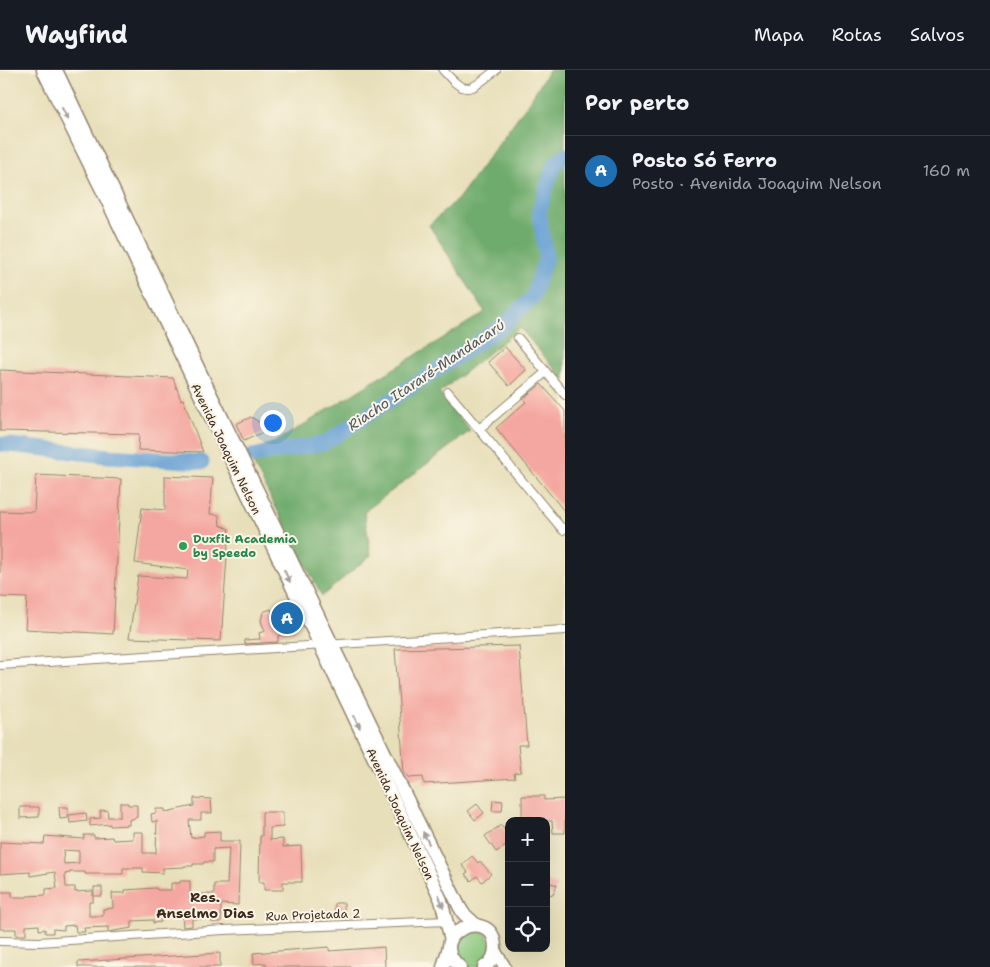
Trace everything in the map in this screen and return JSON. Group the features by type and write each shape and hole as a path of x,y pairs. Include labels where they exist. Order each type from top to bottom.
{"main road":[{"name":"Avenida Joaquim Nelson","path":"43,70 207,398"},
{"name":"Avenida Joaquim Nelson","path":"56,70 207,398 326,645 459,906 463,913 476,925 488,931 495,944 495,951"},
{"name":"Avenida Joaquim Nelson","path":"326,645 440,900 448,922 450,944"},
{"path":"443,967 450,944 461,928 476,925"},
{"path":"450,944 450,955 460,967"},
{"path":"484,967 493,958 495,951"},
{"path":"495,951 505,967"}],"street":[{"path":"443,70 454,82 467,89 474,87 496,70"},
{"path":"518,338 565,394"},
{"path":"479,429 546,372"},
{"path":"448,392 564,530"},
{"path":"0,665 565,630"},
{"name":"Rua Projetada 2","path":"0,942 38,942 224,930 448,922"}],"green space":[{"path":"549,70 565,70 565,381 520,328 439,393 470,431 364,512 371,555 322,596 247,452 276,442 485,312 429,225 458,199 529,102"},
{"path":"469,929 487,934 492,951 479,967 467,967 457,959 455,941"}],"building":[{"path":"505,347 526,370 509,386 488,362"},
{"path":"0,370 173,378 203,452 138,450 139,434 0,431"},
{"path":"541,384 565,411 565,512 496,428 526,402 523,399"},
{"path":"251,417 270,429 244,441 236,424"},
{"path":"36,475 121,479 113,634 25,629 27,598 0,597 0,511 34,512"},
{"path":"165,476 213,478 210,514 219,515 220,525 229,529 221,641 129,638 138,576 187,579 188,570 135,563 142,508 165,510"},
{"path":"280,604 288,606 297,625 294,633 288,631 278,636 278,642 245,644 245,640 260,639 259,633 265,631 261,621 263,612 271,609 277,623"},
{"path":"519,646 527,745 518,745 521,772 514,773 515,778 424,784 423,777 409,778 404,773 395,649"},
{"path":"522,796 544,796 544,800 565,799 565,833 553,833 550,817 522,817"},
{"path":"194,798 211,799 212,813 201,813 201,820 189,820 191,838 204,836 204,832 220,831 220,841 240,841 238,905 221,904 221,922 211,922 211,919 192,919 192,926 183,927 182,915 161,917 161,922 153,923 153,920 132,921 132,928 108,932 108,927 84,928 85,932 76,932 75,925 64,926 64,930 53,929 53,933 45,933 45,929 39,930 39,925 26,926 26,935 16,935 16,929 0,929 0,892 12,892 12,897 27,897 46,895 46,889 57,888 55,872 30,876 30,872 0,874 0,842 44,844 45,836 84,839 84,835 94,835 94,838 112,837 113,840 133,839 133,832 143,832 143,853 156,853 157,821 152,822 151,814 156,813 156,809 165,809 165,812 194,806","holes":["229,848 227,884 214,884 214,894 202,894 202,902 190,902 190,881 180,881 180,883 171,883 171,890 157,890 156,888 125,890 125,893 112,893 113,908 103,909 103,916 89,916 89,902 93,902 93,891 75,892 75,887 66,887 65,874 70,872 123,874 123,868 143,868 143,872 163,873 163,868 193,866 193,864 213,862 213,849","63,850 79,851 79,863 64,864"]},
{"path":"493,800 503,801 502,811 492,811"},
{"path":"120,803 137,805 137,817 129,820 129,825 90,826 90,819 101,818 100,811 107,810 108,817 120,817"},
{"path":"477,804 484,813 475,820 468,811"},
{"path":"20,807 39,807 39,817 20,818"},
{"path":"59,807 68,807 68,818 60,819"},
{"path":"262,812 283,812 283,827 270,828 270,840 283,839 283,847 301,846 302,882 283,882 283,890 264,890 264,882 259,882"},
{"path":"86,813 87,821 70,823 69,815"},
{"path":"501,825 505,831 505,846 496,852 485,836"},
{"path":"472,856 478,863 480,861 491,874 482,882 477,876 471,881 465,874 468,872 462,865"},
{"path":"550,883 557,885 553,895 550,894"},
{"path":"94,887 102,887 102,896 94,896"},
{"path":"335,903 344,903 344,915 335,916"},
{"path":"329,947 329,951 384,947 385,967 266,967 266,963 254,964 253,953"},
{"path":"220,953 220,967 78,967 78,962"}],"waterway":[{"name":"Riacho Itararé-Mandacarú","path":"253,456 325,443 505,324 533,297 546,256 539,211 554,165 565,155"},
{"name":"Riacho Itararé-Mandacarú","path":"0,444 109,456 202,462"}],"place":[{"name":"Duxfit Academia by Speedo","path":"183,546"},
{"name":"Posto Só Ferro","path":"287,618"}],"district":[{"name":"Res. Anselmo Dias","path":"205,906"}]}
